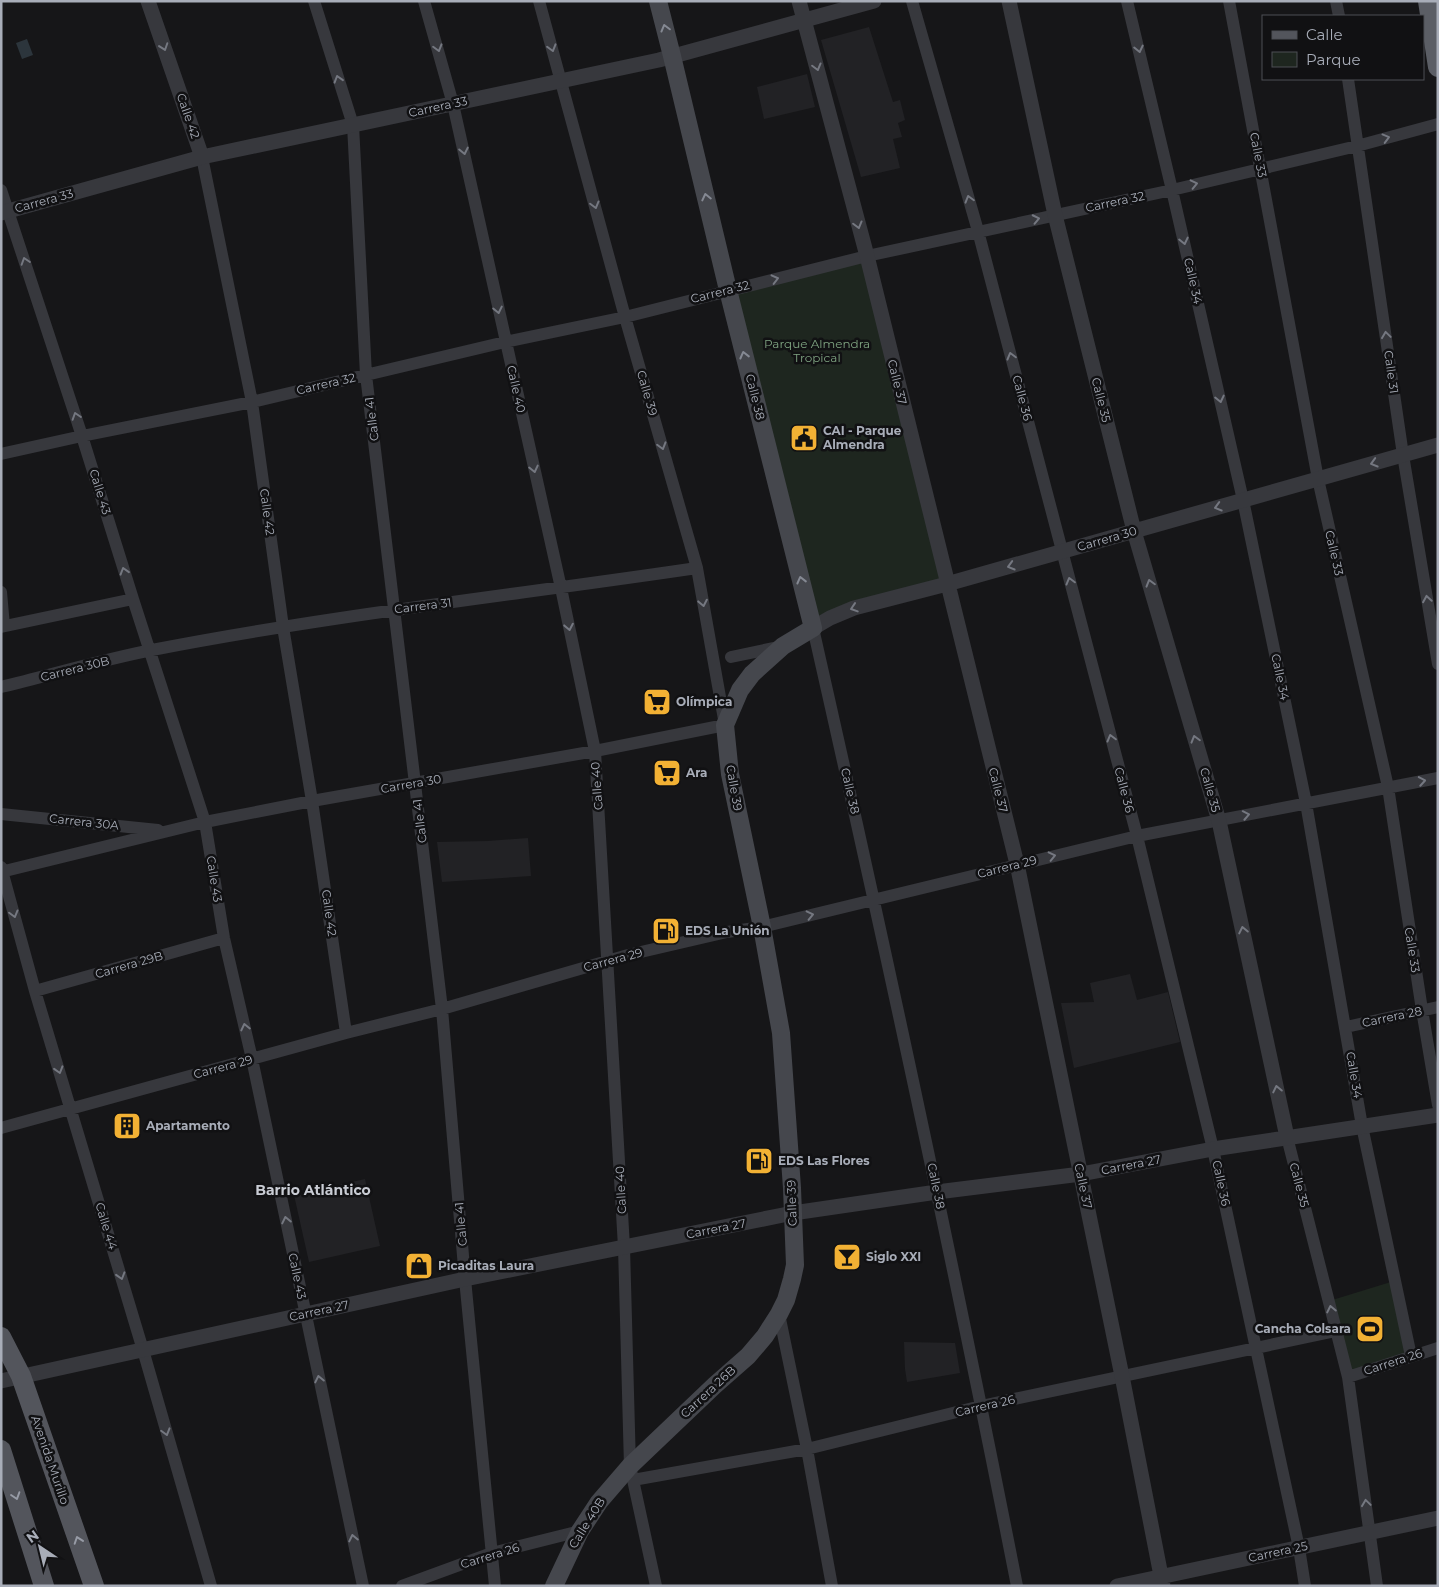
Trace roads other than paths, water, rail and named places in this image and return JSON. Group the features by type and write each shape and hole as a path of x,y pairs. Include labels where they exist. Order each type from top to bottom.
{"highway":[{"path":"1428,1 1438,67"}],"main road":[{"name":"Calle 38","path":"658,1 812,628"},
{"name":"Carrera 30","path":"724,725 740,690 752,674 783,646 812,628"},
{"name":"Calle 39","path":"724,725 730,774 762,927 781,1033 792,1188 795,1265 786,1300 779,1314"},
{"name":"Carrera 26B","path":"632,1473 715,1384 748,1356 765,1336 779,1314"},
{"name":"Avenida Murillo","path":"1,1337 21,1376 94,1586"},
{"path":"1,1450 44,1586"},
{"name":"Calle 40B","path":"554,1586 580,1532 599,1502 632,1473"}],"street":[{"name":"Calle 42","path":"148,1 202,158 252,402 283,627 312,801 346,1033"},
{"name":"Calle 41","path":"314,1 353,125 366,375 442,1009 494,1586"},
{"name":"Calle 40","path":"424,1 454,104 595,751 624,1247 632,1473 656,1586"},
{"name":"Calle 39","path":"539,1 696,568 724,725"},
{"name":"Calle 37","path":"799,1 866,256 1016,864 1081,1174 1162,1581"},
{"name":"Carrera 33","path":"4,212 202,158 672,56 874,1"},
{"name":"Calle 36","path":"912,1 978,231 1137,836 1213,1149 1305,1586"},
{"name":"Calle 35","path":"1009,1 1055,215 1134,531 1219,820 1287,1137 1348,1377 1377,1586"},
{"name":"Calle 34","path":"1127,1 1243,500 1306,803 1362,1126 1411,1356"},
{"name":"Calle 33","path":"1229,1 1318,479 1388,787 1438,1105"},
{"path":"1336,1 1339,15"},
{"name":"Calle 31","path":"1348,80 1404,455 1438,664"},
{"name":"Carrera 32","path":"1,454 252,402 506,342 625,317 866,256 1172,190 1358,146 1438,124"},
{"name":"Calle 43","path":"1,190 4,212 82,436 205,822 224,938 252,1059 363,1586"},
{"name":"Carrera 30","path":"812,628 854,608 1063,552 1438,445"},
{"name":"Carrera 31","path":"150,650 395,610 696,568"},
{"path":"1,592 3,626 133,599"},
{"name":"Calle 38","path":"812,628 874,900 937,1192 1017,1586"},
{"name":"Carrera 30","path":"731,657 783,646"},
{"name":"Carrera 30B","path":"1,687 150,650"},
{"name":"Carrera 30","path":"2,870 205,822 595,751 724,725"},
{"name":"Carrera 29","path":"1,1128 346,1033 442,1009 608,960 719,934 762,927 1137,836 1438,778"},
{"name":"Carrera 30A","path":"1,814 168,831"},
{"name":"Calle 44","path":"2,870 35,991 143,1350 211,1586"},
{"name":"Carrera 29B","path":"35,991 224,938"},
{"name":"Carrera 28","path":"1346,1027 1438,1007"},
{"name":"Carrera 27","path":"1,1381 465,1279 793,1213 1081,1174 1213,1149 1438,1115"},
{"path":"779,1314 807,1449 832,1586"},
{"name":"Carrera 26","path":"632,1473 807,1449 981,1406 1336,1331"},
{"name":"Carrera 26","path":"1348,1377 1438,1348"},
{"name":"Carrera 25","path":"1117,1586 1162,1581 1298,1548 1438,1518"},
{"name":"Carrera 26","path":"402,1586 492,1553 580,1532"}],"place":[{"name":"CAI - Parque Almendra","path":"804,438"},
{"name":"Olímpica","path":"657,702"},
{"name":"Ara","path":"667,773"},
{"name":"EDS La Unión","path":"666,931"},
{"name":"Apartamento","path":"127,1126"},
{"name":"EDS Las Flores","path":"759,1161"},
{"name":"Siglo XXI","path":"847,1257"},
{"name":"Picaditas Laura","path":"419,1266"},
{"name":"Cancha Colsara","path":"1370,1329"}],"district":[{"name":"Barrio Atlántico","path":"313,1190"}],"park label":[{"name":"Parque Almendra Tropical","path":"817,351"}]}
